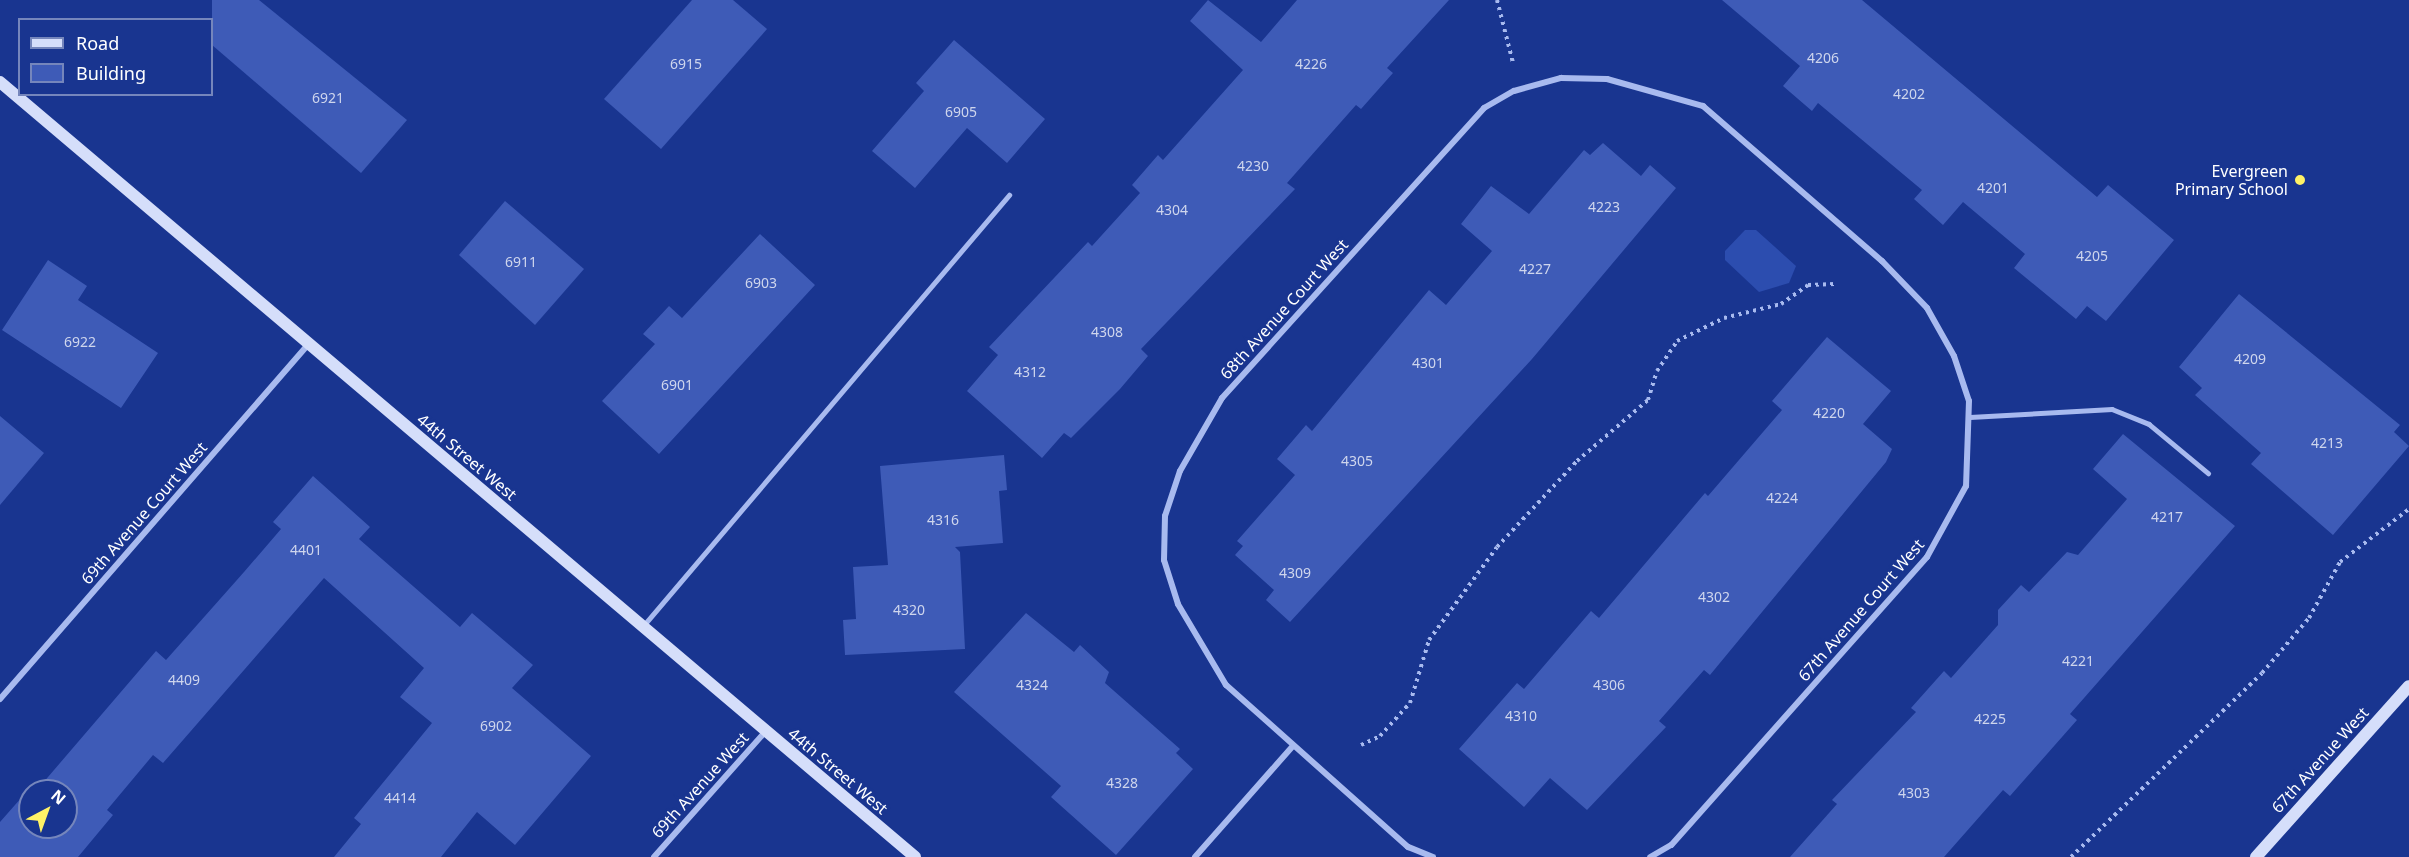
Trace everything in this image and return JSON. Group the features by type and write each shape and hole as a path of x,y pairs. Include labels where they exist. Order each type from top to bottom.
{"street":[{"name":"68th Avenue Court West","path":"1292,747 1226,686 1178,604 1164,560 1166,516 1180,471 1221,398 1484,108 1520,89 1561,78 1607,79 1703,106 1815,203"},
{"name":"44th Street West","path":"0,82 915,857"},
{"name":"67th Avenue Court West","path":"1650,857 1671,845 1927,557 1966,486 1970,417 1954,356 1927,308 1815,203"},
{"name":"69th Avenue Court West","path":"0,699 309,344"},
{"name":"67th Avenue West","path":"2256,857 2409,686"},
{"name":"69th Avenue West","path":"654,857 765,732"},
{"path":"1196,857 1292,747 1408,848 1433,857"}],"lane":[{"path":"642,627 1009,195"},
{"path":"1970,417 2112,409 2149,424 2208,473"}],"path":[{"path":"1497,0 1520,89"},
{"path":"1361,744 1380,736 1410,703 1429,640 1497,547 1577,461 1648,400 1657,371 1677,341 1724,318 1781,304 1808,285 1835,284"},
{"path":"2071,857 2262,673 2309,618 2340,562 2409,509"}],"shaded area":[{"path":"1745,230 1756,230 1796,266 1789,283 1759,292 1725,260 1725,251"}],"building":[{"path":"212,0 259,0 407,120 361,173 213,46"},
{"path":"692,0 733,0 767,29 661,149 604,99"},
{"path":"1208,0 1261,42 1297,0 1449,0 1387,68 1393,73 1361,109 1356,105 1287,183 1295,189 1141,349 1148,356 1120,389 1071,438 1064,433 1042,458 967,391 998,355 989,347 1088,242 1092,246 1140,193 1132,185 1158,155 1163,160 1243,70 1190,21"},
{"path":"1722,0 1862,0 2097,197 2108,185 2174,240 2106,321 2087,306 2076,319 2014,268 2025,254 1963,202 1943,225 1914,199 1922,190 1818,103 1812,111 1783,86 1800,66"},
{"path":"954,40 1045,119 1007,163 967,128 915,188 872,151 924,91 916,83"},
{"path":"1603,143 1641,176 1650,165 1676,188 1532,359 1290,622 1266,600 1274,590 1235,555 1243,546 1237,541 1295,475 1277,459 1306,425 1312,431 1429,290 1446,305 1492,251 1461,224 1491,186 1529,214 1584,150 1590,155"},
{"path":"505,201 584,269 535,325 459,255"},
{"path":"760,234 815,285 659,454 602,401 655,344 643,334 669,306 682,318"},
{"path":"48,260 87,286 78,300 158,353 121,408 2,330"},
{"path":"2239,294 2400,425 2394,432 2409,446 2333,535 2251,464 2261,453 2195,395 2202,388 2179,367"},
{"path":"1827,337 1891,391 1863,424 1892,449 1886,462 1710,675 1704,670 1659,721 1666,727 1587,810 1550,778 1524,807 1459,749 1517,683 1524,689 1591,611 1599,618 1705,493 1708,496 1782,410 1772,401"},
{"path":"0,416 44,453 0,505"},
{"path":"2123,434 2235,526 2070,714 2077,720 2010,796 2003,790 1944,857 1790,857 1837,804 1832,800 1916,712 1911,708 1944,671 1951,678 1998,625 1998,610 2021,585 2029,592 2067,552 2078,555 2127,499 2093,469"},
{"path":"1004,455 1007,490 999,491 1003,543 955,547 960,552 965,649 845,655 843,620 856,619 853,567 888,565 880,466"},
{"path":"313,476 370,527 359,539 460,627 472,613 533,665 512,688 591,756 515,845 477,812 441,857 334,857 361,824 354,818 432,723 400,697 424,668 324,578 163,763 153,755 107,810 113,815 78,857 0,857 0,822 18,802 18,839 78,839 78,779 46,779 156,651 166,660 244,572 281,529 273,522"},
{"path":"1026,613 1074,652 1080,645 1109,672 1105,683 1180,749 1176,753 1193,769 1116,855 1051,797 1061,786 954,692"}],"place":[{"name":"Evergreen Primary School","path":"2300,180"}]}
